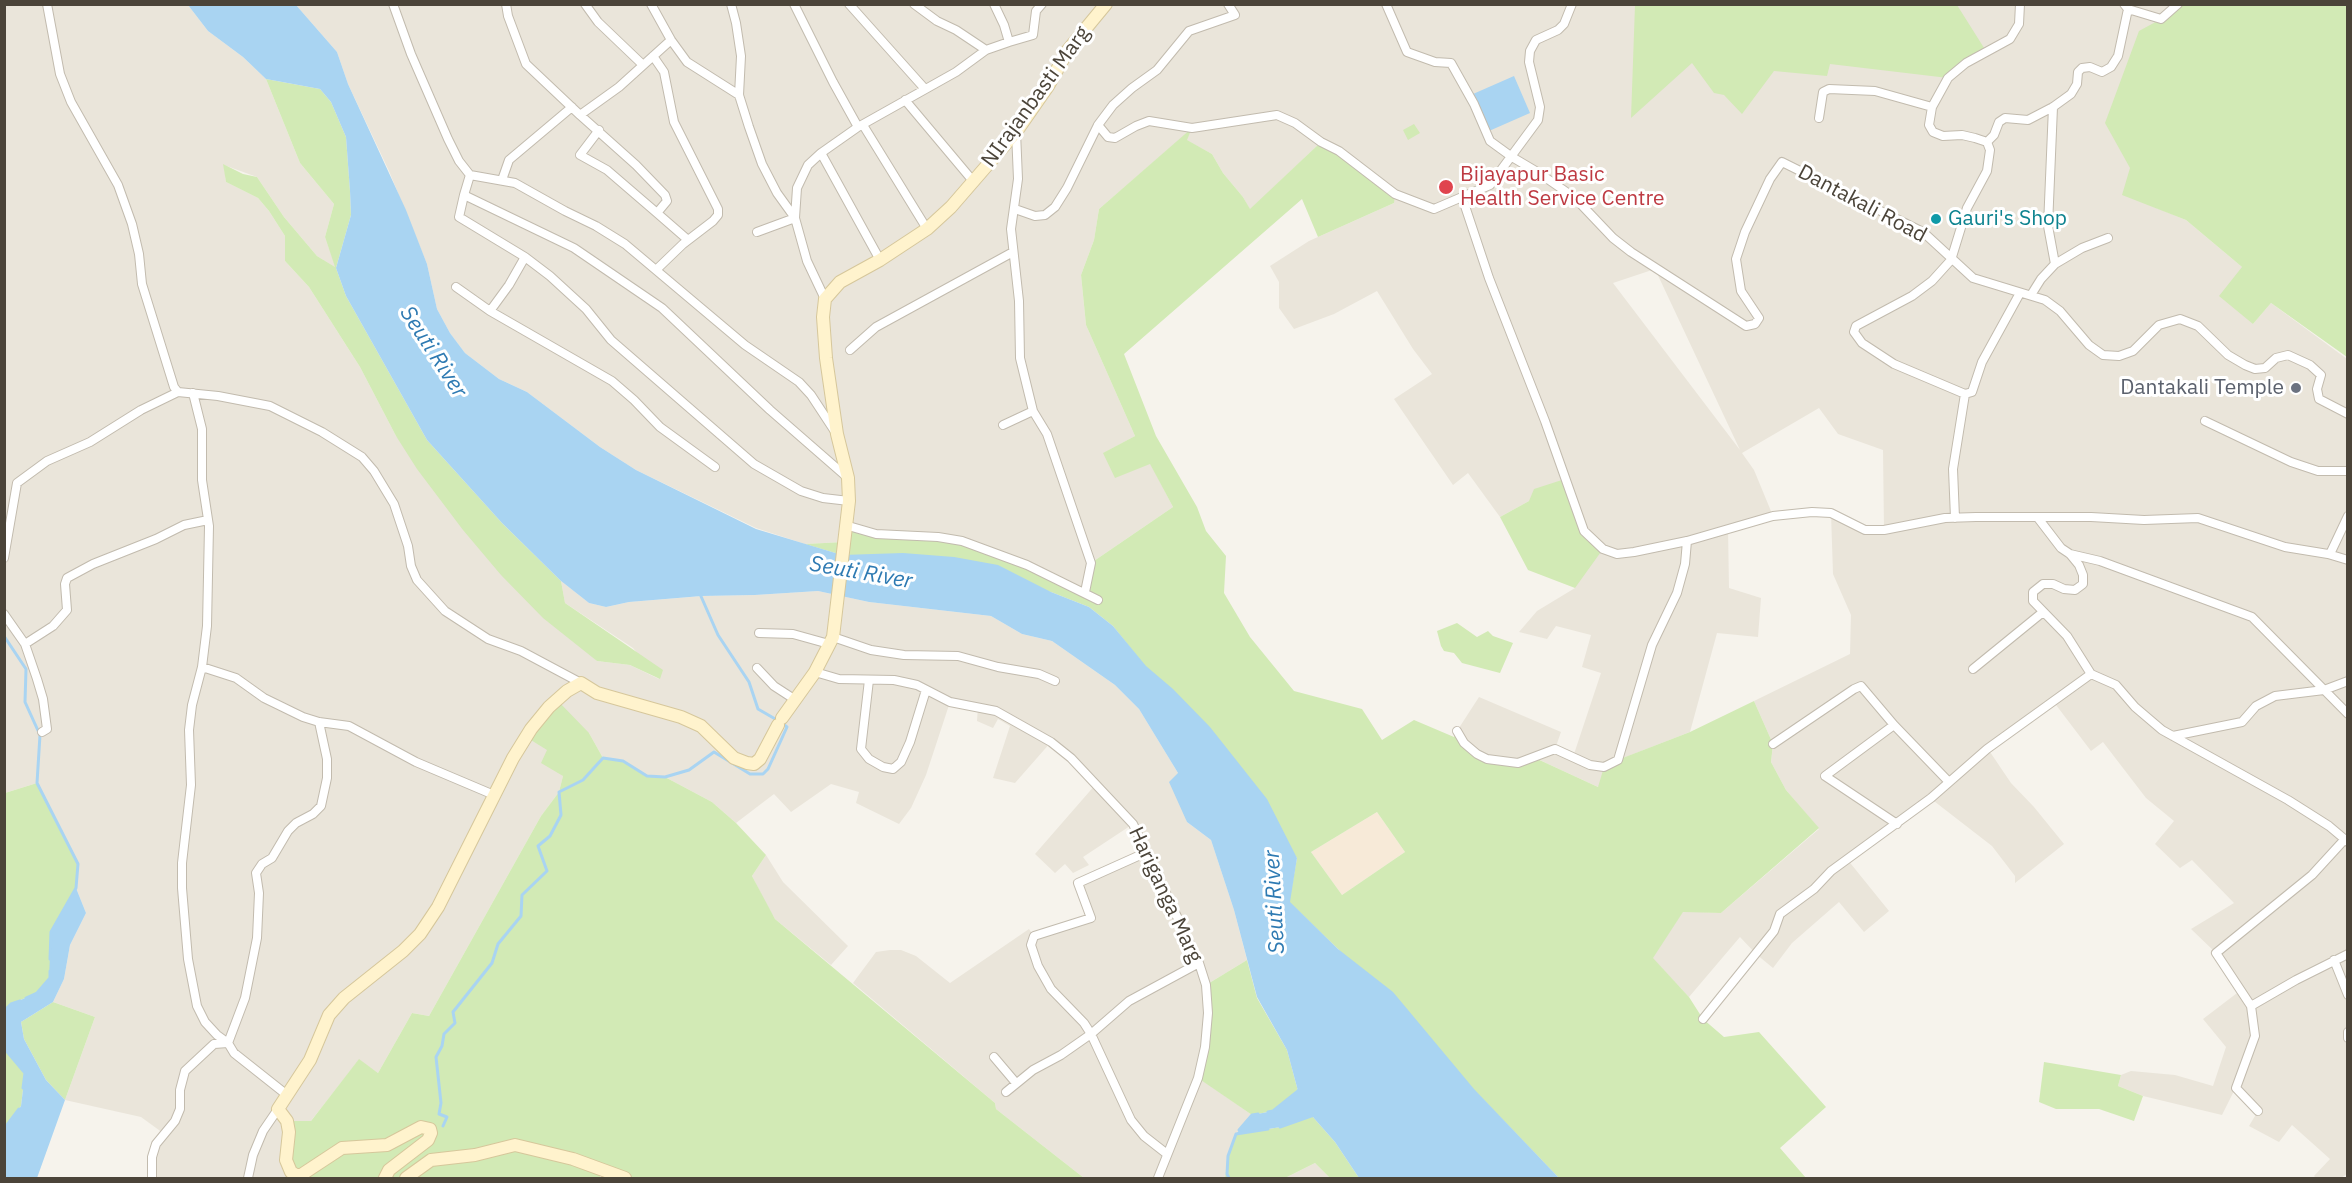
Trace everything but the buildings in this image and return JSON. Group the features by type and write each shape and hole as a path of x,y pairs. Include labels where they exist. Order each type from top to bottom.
{"street":[{"path":"47,4 60,74 71,102 118,185 132,224 139,254 142,284 174,387 178,392"},
{"path":"393,4 411,54 448,139 459,161 470,175 515,183 625,244 745,345 799,382 811,395 837,434"},
{"path":"506,4 526,64 599,130 665,195 667,201 657,213"},
{"path":"585,4 598,22 643,65"},
{"path":"651,4 671,40 687,62 739,94"},
{"path":"731,4 741,56 739,94 762,164 777,193 795,218"},
{"path":"794,4 833,82 927,229"},
{"path":"849,4 925,89"},
{"path":"914,4 937,21 956,30 986,50"},
{"path":"994,4 1009,42"},
{"path":"4,558 16,483 47,461 90,442 141,410 178,392 249,401 277,409 322,432 362,457 374,471 394,504 417,580 446,611 488,639 521,651 597,693 681,717 700,726 734,758 754,764 760,759 794,699 815,672 833,636 849,501 848,478 837,434 826,358 822,316 825,299 807,261 795,218 797,188 808,165 821,153 860,126 956,72 986,50 1033,35 1036,11 1042,4"},
{"name":"NIrajanbasti Marg","path":"825,299 840,282 880,260 927,229 973,181 1016,132 1048,86 1068,50 1106,4"},
{"path":"1015,209 1035,216 1046,215 1055,207 1067,188 1098,125 1113,105 1157,70 1189,32 1235,15 1228,4"},
{"path":"1386,4 1407,52 1435,62 1451,63 1474,104 1490,141 1512,157"},
{"path":"1098,125 1108,137 1115,138 1136,126 1149,122 1192,128 1277,115 1295,123 1339,151 1395,194 1434,209 1490,185 1539,120 1540,107 1529,62 1530,51 1536,40 1558,30 1564,24 1572,4"},
{"path":"1987,142 1962,135 1943,136 1933,132 1929,125 1932,107 1948,78 1986,51 2010,39 2019,24 2020,4"},
{"path":"1987,142 1994,135 1999,122 2005,118 2028,120 2053,107 2071,94 2077,84 2078,72 2082,68 2090,67 2102,72 2110,67 2118,56 2126,7 2161,19 2178,4"},
{"path":"580,115 671,40"},
{"path":"653,56 664,72 674,122 718,209 718,215 713,221 688,240 657,269"},
{"path":"1819,118 1823,92 1829,89 1875,91 1932,107"},
{"path":"905,100 973,181"},
{"path":"502,180 509,160 572,106"},
{"path":"2053,107 2048,226 2055,264"},
{"path":"599,130 580,155 614,176 688,240"},
{"path":"1016,132 1018,179 1011,229 1019,301 1020,358 1033,411 1047,434 1087,546 1091,563 1085,592"},
{"path":"1987,142 1990,150 1987,171 1967,208 1951,260 1932,281 1912,296 1856,326 1854,332 1862,343 1894,364 1965,394 1971,392 1982,362 2020,293"},
{"path":"821,153 880,260"},
{"name":"Dantakali Road","path":"1512,157 1539,172 1575,198 1613,238 1631,252 1746,326 1755,324 1759,318 1741,291 1736,259 1745,232 1770,179 1782,162 1923,232 1973,278 2045,300 2060,311 2089,345 2103,355 2119,356 2133,351 2158,326 2180,319 2198,326 2228,355 2255,369 2265,368 2276,358 2288,355 2310,365 2321,375 2317,389 2319,399 2348,414"},
{"path":"470,175 459,217 525,257 550,276 586,309 611,340 754,464 801,491 823,498 849,501"},
{"path":"464,195 574,248 662,308 770,410 848,478"},
{"path":"1462,197 1489,278 1545,421 1584,531 1603,549 1617,554 1634,552 1687,541 1773,516 1812,512 1830,513 1865,530 1884,530 1955,518 2091,517 2144,520 2198,518 2285,547 2330,554 2348,560"},
{"path":"757,232 795,218"},
{"path":"2031,295 2041,279 2055,264 2082,248 2108,238"},
{"path":"850,350 876,327 1013,252"},
{"path":"490,311 509,285 525,257"},
{"path":"456,287 490,311 612,381 634,399 660,427 715,467"},
{"path":"193,393 202,429 202,480 208,520 207,626 202,667 192,705 189,730 191,785 187,809 182,888 188,959 196,1006 205,1022 228,1043 234,1053 287,1095"},
{"path":"1955,518 1953,469 1965,394"},
{"path":"1003,425 1033,411"},
{"path":"2205,421 2291,462 2318,471 2348,471"},
{"path":"2330,554 2348,516"},
{"path":"2038,518 2061,548 2070,554 2100,561 2252,617 2348,714"},
{"path":"26,644 52,626 67,610 65,584 67,578 93,564 156,539 184,525 208,520"},
{"path":"845,525 876,534 938,537 962,541 1027,565 1098,600"},
{"path":"1457,732 1464,743 1487,759 1518,762 1555,749 1590,765 1604,768 1618,760 1652,645 1677,593 1685,564 1687,541"},
{"path":"2070,554 2083,575 2083,585 2075,590 2064,589 2053,584 2043,584 2033,592 2033,601 2067,636 2091,674 2116,685 2152,724 2288,800 2346,841 2312,874 2216,953 2251,1006 2254,1036 2236,1088 2258,1111"},
{"path":"1973,669 2043,612"},
{"path":"4,614 26,644 43,699 47,729 42,732"},
{"path":"759,633 833,636 871,650 904,655 958,656 998,667 1040,674 1055,681"},
{"path":"202,667 236,678 264,698 303,717 319,722 349,726 416,762 494,795"},
{"path":"757,668 774,686 794,699"},
{"name":"Hariganga Marg","path":"815,672 838,679 894,680 917,685 950,702 996,711 1051,742 1133,824 1199,963 1206,985 1208,1013 1205,1047 1188,1108 1158,1179"},
{"path":"1703,1019 1774,930 1780,914 1814,889 1831,871 1897,824 1987,749 2091,674"},
{"path":"869,680 861,749 869,759 883,767 893,769 901,762 910,742 926,690"},
{"path":"2172,736 2242,722 2256,706 2275,696 2324,690 2348,681"},
{"path":"249,1179 253,1155 263,1131 310,1060 329,1015 344,998 403,951 426,925 438,907 494,795 531,729 549,707 567,691 581,683"},
{"path":"1773,744 1854,688 1861,686 1894,726 1949,782"},
{"path":"228,1043 245,998 257,938 259,893 256,873 262,864 272,858 288,831 321,806 327,778 327,759 319,722"},
{"path":"1894,726 1825,776 1897,824"},
{"path":"1147,852 1078,883 1091,918 1034,936 1031,945 1038,966 1051,989 1084,1023 1091,1034 1131,1120 1144,1136 1167,1154"},
{"path":"2251,1006 2348,954"},
{"path":"2334,960 2348,995"},
{"path":"1006,1092 1033,1070 1061,1055 1091,1034 1129,1001 1199,963"},
{"path":"2348,1032 2348,1038"},
{"path":"152,1179 152,1157 156,1144 175,1121 180,1109 180,1090 185,1071 214,1044 228,1043"},
{"path":"994,1057 1016,1083"},
{"path":"278,1109 287,1120 289,1132 286,1160 291,1172 296,1175 301,1175 342,1148 387,1145 421,1127 430,1129 428,1140 389,1170 385,1179"},
{"path":"406,1179 431,1160 475,1155 515,1145 545,1151 600,1173 625,1179"}],"shaded area":[{"path":"5,5 188,5 208,31 243,57 266,79 300,163 334,204 325,237 336,268 317,256 284,217 257,177 224,165 226,182 258,198 269,211 285,236 285,261 309,287 360,367 396,436 597,661 630,665 659,679 633,648 565,603 561,581 589,603 606,607 629,602 703,596 818,591 869,602 991,616 1022,634 1052,641 1115,685 1139,709 1178,773 1187,822 1211,840 1234,910 1247,960 1206,985 1208,1013 1198,1077 1252,1115 1236,1134 1228,1156 1225,1178 1084,1178 996,1109 995,1103 853,983 876,952 901,950 916,956 950,983 1029,929 1034,936 1091,918 1078,883 1146,852 1133,824 1083,857 1089,865 1073,873 1065,864 1055,873 1035,854 1096,784 1051,742 1015,783 993,778 1010,726 998,719 993,728 977,721 978,706 950,702 926,775 911,808 899,824 856,803 859,792 831,784 791,812 774,794 736,823 712,802 665,777 647,776 623,761 603,758 589,733 548,750 563,776 559,792 541,816 429,1016 412,1013 378,1073 359,1060 310,1122 296,1178 152,1178 152,1157 163,1133 141,1117 65,1100 95,1017 53,1002 64,979 70,945 86,913 76,888 78,864 37,783 5,793"},
{"path":"296,5 2347,5 2147,204 2186,220 2242,267 2253,324 2271,303 2347,359 2347,1174 2341,1178 2316,1178 2314,1176 2330,1159 2292,1125 2279,1142 2249,1126 2258,1111 2235,1089 2222,1115 2143,1096 2118,1086 2121,1075 2131,1071 2175,1075 2213,1086 2226,1047 2203,1019 2241,990 2216,953 2191,929 2234,903 2192,860 2180,868 2155,844 2174,821 2146,798 2103,742 2091,751 2053,701 1988,749 2011,783 2064,844 2015,883 2015,876 1992,846 1930,798 1847,859 1889,911 1864,932 1839,902 1792,943 1773,968 1740,937 1689,997 1652,958 1683,911 1721,913 1819,829 1786,790 1771,762 1773,744 1754,701 1850,654 1851,615 1833,574 1831,513 1846,523 1884,530 1883,450 1838,434 1819,408 1742,453 1754,470 1773,516 1728,528 1729,588 1761,598 1758,637 1717,633 1690,732 1618,760 1598,787 1533,757 1518,763 1487,759 1457,731 1479,697 1561,732 1555,749 1573,757 1601,673 1582,667 1591,635 1556,626 1547,639 1519,632 1537,611 1575,588 1529,501 1500,517 1468,473 1453,485 1394,399 1432,374 1413,349 1377,291 1334,314 1294,329 1279,308 1279,282 1270,266 1309,241 1394,203 1321,142 1250,210 1212,154 1186,140 1191,130 1099,209 1094,240 1081,275 1086,325 1135,436 1104,453 1150,463 1173,507 1091,563 1085,592 844,542 805,544 756,528 636,470 600,447 527,392 499,379 465,353 450,333 437,309 427,264 389,171 348,84 337,52","holes":["1655,269 1740,450 1613,283"]},
{"path":"1377,812 1405,852 1342,895 1311,852"},
{"path":"766,855 783,882 848,946 831,965 775,919 752,876"},
{"path":"1315,1163 1330,1178 1285,1178"}],"green space":[{"path":"1635,5 1957,5 1986,51 1948,78 1830,64 1827,76 1774,71 1742,114 1724,95 1714,93 1692,63 1631,118"},
{"path":"2178,5 2347,5 2347,357 2271,303 2253,324 2219,296 2242,267 2186,220 2122,195 2130,168 2105,123 2139,31 2161,19"},
{"path":"266,79 320,89 331,102 346,137 351,215 336,268 346,296 427,440 502,523 561,581 565,603 663,670 660,679 630,665 597,661 543,618 501,575 463,530 417,469 396,436 360,367 309,287 285,261 285,236 269,211 258,198 226,182 223,164 243,174 257,177 284,217 317,256 335,267 325,237 334,204 300,163"},
{"path":"1414,124 1420,133 1408,140 1403,130"},
{"path":"1192,128 1187,140 1212,154 1250,209 1321,142 1395,194 1394,203 1318,237 1302,199 1124,354 1156,436 1197,507 1206,531 1226,556 1224,593 1250,637 1294,691 1362,709 1382,740 1414,720 1454,737 1457,731 1477,754 1504,762 1533,757 1598,787 1604,767 1690,732 1754,701 1773,744 1771,762 1786,790 1819,828 1721,913 1683,912 1653,958 1689,997 1703,1019 1724,1037 1759,1032 1826,1107 1780,1148 1806,1178 1559,1178 1338,949 1289,902 1297,858 1113,626 1089,607 1051,592 842,555 805,544 844,542 845,525 876,534 962,541 1085,592 1091,563 1173,507 1150,464 1115,478 1103,453 1135,436 1086,325 1081,275 1094,240 1099,209","holes":["1377,812 1405,852 1342,895 1311,852"]},
{"path":"1565,479 1584,531 1603,549 1575,588 1528,570 1500,517 1529,501 1534,489"},
{"path":"1457,623 1477,637 1488,631 1493,636 1513,643 1500,673 1462,663 1454,653 1444,651 1437,631"},
{"path":"557,700 589,733 603,758 623,761 647,776 665,777 712,802 736,823 766,855 752,876 775,919 995,1103 996,1109 1084,1178 625,1178 600,1169 600,1178 296,1178 291,1172 287,1121 311,1121 359,1059 378,1073 412,1013 429,1016 541,816 559,792 563,776 541,763 547,750 526,737"},
{"path":"37,783 78,864 75,890 51,932 50,978 37,993 11,1004 5,1011 5,793"},
{"path":"1247,960 1257,998 1287,1050 1298,1091 1273,1111 1252,1115 1198,1078 1205,1047 1206,985"},
{"path":"53,1002 95,1017 65,1100 46,1080 24,1039 21,1022"},
{"path":"5,1048 25,1073 21,1106 5,1129"},
{"path":"2044,1062 2121,1075 2118,1086 2143,1096 2134,1121 2099,1109 2056,1109 2039,1102"},
{"path":"1312,1116 1335,1142 1359,1178 1330,1178 1315,1163 1285,1178 1225,1178 1228,1156 1236,1134 1281,1127"}],"water":[{"name":"Seuti River","path":"188,5 296,5 337,52 348,84 406,210 427,264 437,309 450,333 465,353 499,379 527,392 600,447 636,470 756,529 842,555 903,553 954,557 998,565 1051,592 1089,607 1113,626 1146,666 1173,689 1210,727 1267,799 1297,858 1290,902 1338,949 1393,992 1474,1089 1559,1178 1359,1178 1335,1142 1312,1116 1281,1127 1236,1134 1252,1115 1273,1111 1298,1091 1287,1050 1257,997 1234,910 1211,840 1187,822 1169,782 1178,773 1139,709 1115,685 1052,641 1022,634 991,616 869,602 818,591 702,596 629,602 606,607 589,603 561,581 502,523 427,440 346,296 336,268 351,215 346,137 331,102 320,89 266,79 243,57 208,31"},
{"path":"1514,76 1530,113 1489,131 1473,94"},
{"path":"76,888 86,913 70,945 64,979 53,1002 21,1022 24,1039 46,1080 65,1100 37,1178 5,1178 5,1129 21,1106 25,1073 5,1048 5,1011 11,1004 37,993 49,978 51,932"}],"waterway":[{"path":"700,594 718,635 749,682 758,709 777,720"},
{"path":"4,636 26,669 25,702 40,735 37,783 78,864 76,888 51,932 50,959"},
{"path":"443,1126 447,1117 439,1114 441,1103 436,1057 442,1046 444,1034 455,1023 453,1012 492,963 498,944 521,916 522,895 547,871 538,846 550,836 561,815 559,792 583,780 603,758 623,761 647,776 665,777 689,770 714,752 750,774 763,774 768,769 787,727 783,724"},
{"path":"26,998 37,993 50,978 50,971"},
{"path":"4,1011 11,1004 20,1001"},
{"path":"4,1048 25,1073 23,1088"},
{"path":"1268,1112 1273,1111 1300,1088"},
{"path":"4,1129 19,1109"},
{"path":"1239,1130 1252,1115 1258,1114"},
{"path":"1280,1127 1314,1115"},
{"path":"1229,1178 1227,1174 1228,1156 1236,1134 1268,1129"}],"place":[{"name":"Bijayapur Basic Health Service Centre","path":"1446,187"},
{"name":"Gauri's Shop","path":"1936,219"},
{"name":"Dantakali Temple","path":"2296,388"}]}
